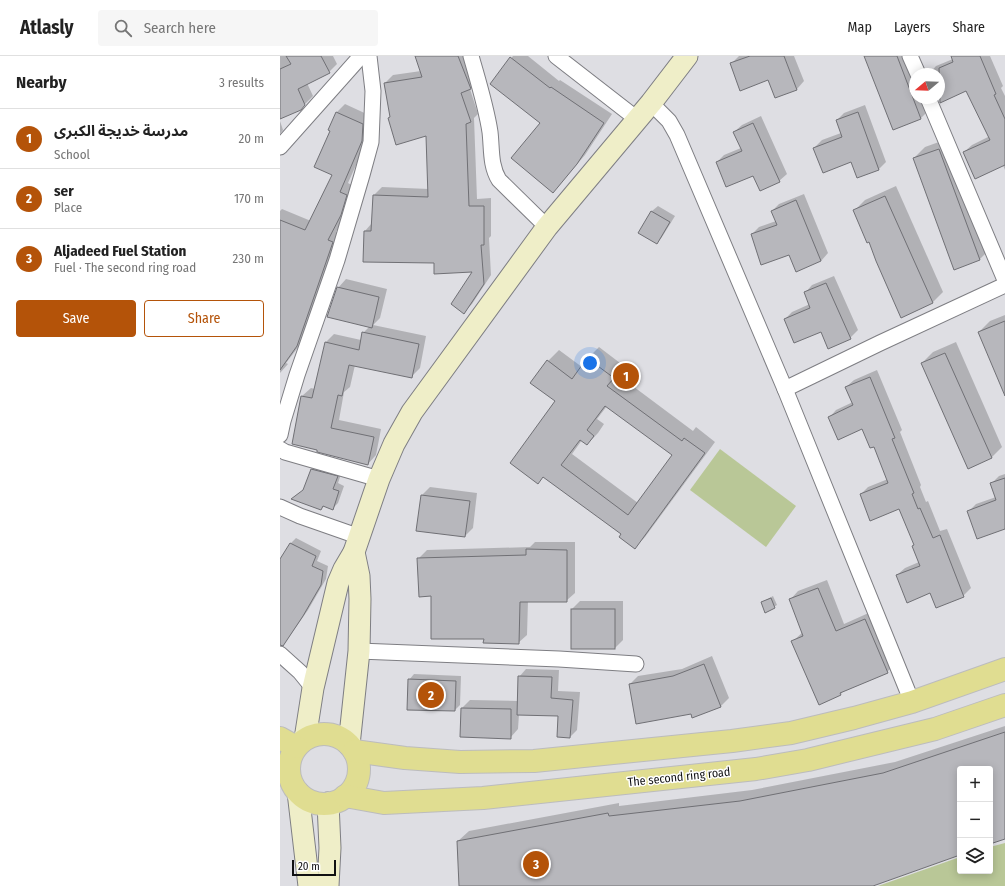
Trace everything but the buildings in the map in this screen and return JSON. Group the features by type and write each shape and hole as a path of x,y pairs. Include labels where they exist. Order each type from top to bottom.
{"main road":[{"path":"352,748 405,758 460,762 534,760 694,746 791,733 854,718 912,702 1005,670"},
{"name":"The second ring road","path":"337,800 384,803 483,798 756,768 808,760 935,730 1005,705"},
{"path":"316,734 328,734 340,738 352,748 358,763 358,775 354,787 337,800 312,802 290,786 290,758 294,741 316,734"}],"street":[{"path":"280,147 361,56"},
{"path":"280,435 297,375 337,260 371,142 373,91 369,56"},
{"path":"471,56 485,106 495,173 499,180 547,227"},
{"path":"556,56 637,119"},
{"path":"294,741 313,688 338,583 357,544 379,479 394,444 412,412 547,227 651,103 688,56"},
{"path":"910,56 915,68"},
{"path":"651,103 669,121 677,135 785,389 912,702"},
{"path":"931,104 1005,280"},
{"path":"785,389 1005,285"},
{"path":"280,449 285,452 379,479"},
{"path":"282,512 357,544"},
{"path":"352,748 359,651 360,591 357,544"},
{"path":"359,651 559,659 636,664"},
{"path":"280,654 300,672 313,688"},
{"path":"290,786 309,886"},
{"path":"328,886 330,848 337,800"}],"green space":[{"path":"720,449 796,506 766,547 690,490"},
{"path":"1005,843 1005,886 878,886 957,858 957,874 993,874 993,846"}],"place":[{"name":"مدرسة خديجة الكبرى","path":"626,376"},
{"name":"ser","path":"431,695"},
{"name":"Aljadeed Fuel Station","path":"536,864"}]}
